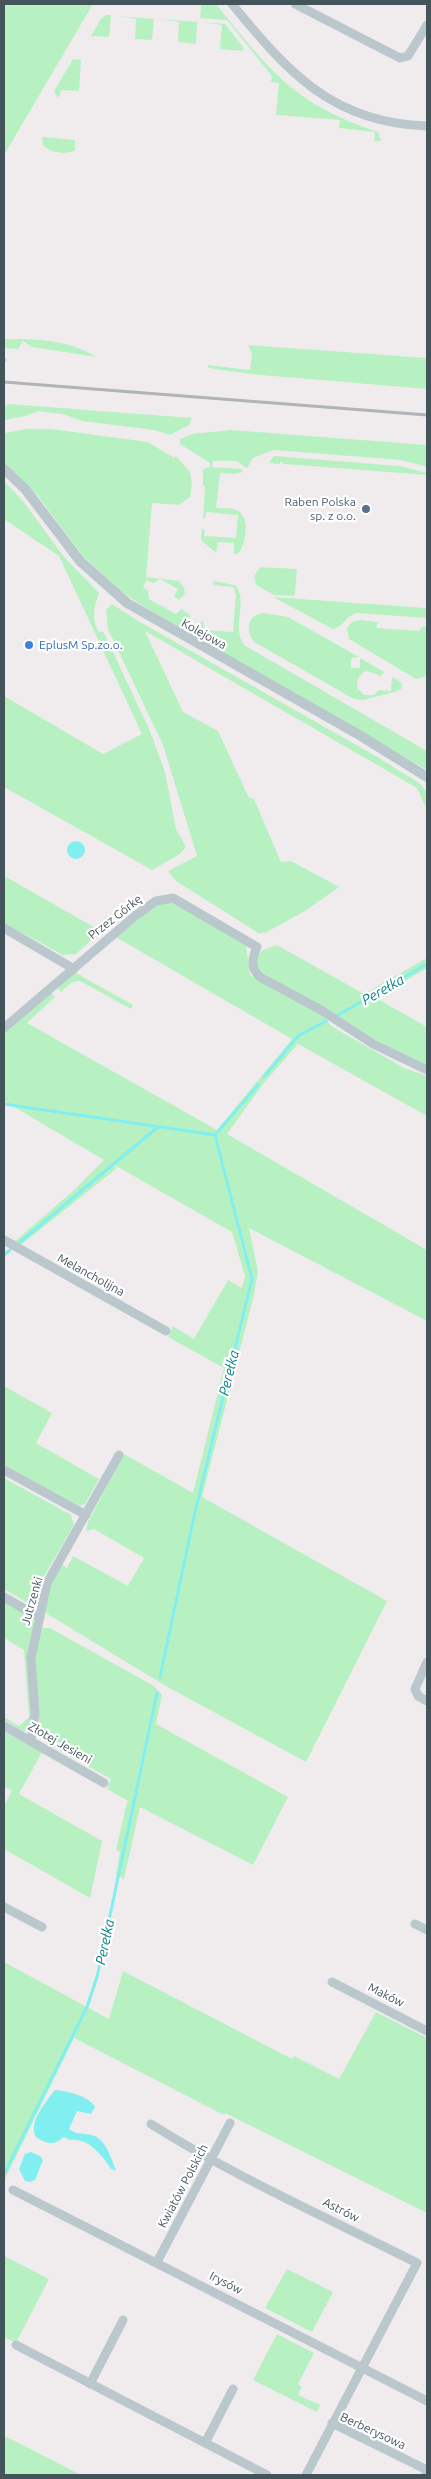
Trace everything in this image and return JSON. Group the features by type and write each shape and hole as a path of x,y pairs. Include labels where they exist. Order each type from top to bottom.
{"street":[{"path":"232,4 272,52 292,72 319,92 357,112 393,122 427,126"},
{"path":"295,4 400,58 408,56 427,25"},
{"name":"Kolejowa","path":"4,469 24,489 84,566 127,603 362,736 427,777"},
{"name":"Przez Górkę","path":"4,1028 135,916 156,901 173,898 257,947 252,957 256,974 321,1010 334,1021 372,1044 427,1070"},
{"path":"4,928 74,969"},
{"name":"Melancholijna","path":"4,1240 166,1331"},
{"name":"Jutrzenki","path":"31,1740 35,1714 31,1658 47,1583 119,1455"},
{"path":"4,1470 86,1515"},
{"path":"4,1597 40,1618"},
{"path":"427,1662 415,1689 418,1696 427,1701"},
{"name":"Złotej Jesieni","path":"4,1726 104,1783"},
{"path":"4,1907 42,1927"},
{"path":"415,1924 427,1930"},
{"name":"Maków","path":"332,1982 427,2031"},
{"name":"Kwiatów Polskich","path":"157,2262 230,2123"},
{"name":"Astrów","path":"151,2124 211,2159 417,2263 362,2367"},
{"name":"Irysów","path":"12,2190 147,2260 157,2262 427,2401"},
{"path":"90,2384 123,2320"},
{"path":"16,2345 267,2475"},
{"path":"332,2423 362,2367"},
{"path":"205,2442 233,2389"},
{"name":"Berberysowa","path":"306,2475 332,2423 427,2473"}],"green space":[{"path":"4,4 93,4 4,155"},
{"path":"201,4 216,4 269,67 304,97 325,110 378,132 381,141 374,141 375,132 339,128 340,120 276,115 279,83 271,82 272,76 227,20 200,18"},
{"path":"106,15 111,15 109,37 91,36 101,19"},
{"path":"116,16 154,19 152,40 135,39 136,19"},
{"path":"159,19 197,22 196,44 178,42 179,22"},
{"path":"202,22 225,24 243,47 243,51 220,49 222,25"},
{"path":"73,59 81,60 79,91 61,90 60,96 57,97 54,91"},
{"path":"42,137 75,140 75,150 67,153 53,151 43,145"},
{"path":"4,339 63,343 96,357 32,347 23,341 18,349 4,348"},
{"path":"248,345 427,358 427,389 250,374 208,368 208,365 250,370 252,354"},
{"path":"9,404 192,418 189,425 170,435 154,430 82,421 63,414 38,411 26,416 4,420 4,407"},
{"path":"27,429 51,429 148,442 174,458 176,456 190,472 192,485 190,497 179,505 152,503 146,577 179,581 184,588 185,594 179,600 174,596 178,589 160,579 153,583 147,580 143,587 148,591 149,599 176,614 181,609 190,615 189,622 196,625 203,621 205,630 233,632 236,594 233,587 213,585 213,581 235,585 239,591 241,606 239,630 240,638 244,645 427,751 427,770 146,608 122,592 83,556 37,495 4,462 4,433"},
{"path":"231,430 427,445 427,467 401,460 274,450 253,458 247,468 236,461 213,461 212,467 241,469 243,472 235,474 220,473 216,508 236,510 241,513 246,530 244,543 239,553 234,554 234,543 218,542 216,553 201,540 202,529 205,530 204,536 236,538 238,515 206,512 203,519 205,486 203,486 203,469 210,467 210,463 180,444 180,439 192,434"},
{"path":"274,456 399,466 427,473 427,475 284,464 281,461 280,464 269,463"},
{"path":"4,481 23,501 64,557 99,593 94,613 96,627 99,632 103,631 150,731 165,772 176,829 186,847 180,854 152,870 4,787 4,696 103,754 142,734 59,556 4,519"},
{"path":"260,567 297,569 295,594 293,596 274,595 256,585 254,576"},
{"path":"273,597 427,608 427,618 356,613 333,629"},
{"path":"112,604 140,622 374,755 419,783 427,792 427,810 417,788 145,631 183,712 218,731 249,798 254,799 281,862 291,861 339,887 305,911 260,934 176,881 168,871 197,856 163,745 108,629 106,610"},
{"path":"263,613 288,617 359,657 351,658 351,668 360,668 360,658 384,672 380,677 377,674 365,671 358,678 357,688 364,695 374,695 379,690 391,691 392,677 401,682 402,688 398,691 363,700 354,699 254,642 251,638 249,624 253,617"},
{"path":"359,620 378,622 376,628 419,631 423,626 427,627 427,673 425,677 416,679 349,639 347,628 352,622"},
{"path":"6,877 101,931 76,954 63,955 4,923 4,881"},
{"path":"170,901 246,945 250,975 325,1016 330,1025 404,1068 427,1076 427,1116 298,1044 263,1084 227,1134 427,1250 427,1321 249,1228 258,1272 253,1299 202,1497 387,1601 306,1762 164,1685 44,1612 51,1581 61,1564 67,1568 73,1556 128,1586 144,1558 94,1529 86,1531 88,1522 124,1454 193,1493 224,1368 168,1337 173,1326 194,1339 228,1280 242,1288 245,1276 232,1232 111,1163 117,1168 22,1244 15,1241 72,1192 104,1160 4,1101 4,1034 51,993 55,997 27,1023 217,1130 292,1039 114,936 158,905"},
{"path":"277,945 364,994 427,958 427,968 376,998 427,1027 427,1066 370,1038 256,969 256,957 263,950"},
{"path":"74,972 133,1005 131,1009 80,981 72,982 61,992 57,988"},
{"path":"4,1386 52,1413 36,1443 99,1479 85,1504 78,1506 4,1465"},
{"path":"4,1478 71,1515 74,1525 43,1578 37,1603 33,1606 4,1589"},
{"path":"4,1600 32,1618 34,1623 33,1718 29,1727 24,1732 4,1720 4,1717 19,1726 29,1717 24,1650 4,1638"},
{"path":"40,1628 50,1628 154,1686 162,1695 156,1724 288,1797 253,1865 140,1807 124,1879 116,1875 120,1852 116,1850 127,1802 130,1802 107,1789 111,1779 48,1744 40,1736 34,1656"},
{"path":"4,1732 42,1752 19,1794 102,1841 90,1898 4,1849 4,1805 12,1791 4,1786"},
{"path":"4,1962 109,2019 123,1971 292,2059 294,2056 339,2079 376,2012 427,2038 427,2213 225,2113 224,2115 74,2038 4,2181"},
{"path":"4,2256 49,2279 16,2343 4,2337"},
{"path":"287,2269 333,2292 312,2332 265,2308"},
{"path":"277,2334 314,2353 298,2384 302,2387 298,2395 320,2405 317,2412 253,2380"},
{"path":"4,2436 13,2440 81,2475 4,2475"}],"water":[{"path":"76,841 82,844 85,850 82,856 76,859 70,856 67,850 70,844"},
{"path":"55,2090 83,2097 92,2103 95,2107 91,2114 77,2111 69,2129 77,2133 92,2135 101,2140 116,2170 111,2169 94,2148 83,2141 70,2140 64,2137 57,2142 51,2143 44,2142 36,2137 34,2125 36,2119"},
{"path":"31,2152 40,2156 43,2160 35,2180 30,2182 25,2181 19,2169 25,2154"}],"waterway":[{"name":"Perełka","path":"338,1015 427,964"},
{"name":"Perełka","path":"264,1077 298,1036 326,1021"},
{"name":"Perełka","path":"160,1677 195,1512 252,1279 215,1135 258,1085"},
{"path":"4,1104 215,1135"},
{"path":"20,1242 158,1127"},
{"path":"4,1255 10,1250"},
{"name":"Perełka","path":"4,2174 87,2007 97,1977 157,1693"}],"railway":[{"path":"4,382 427,415"}],"place":[{"name":"Raben Polska sp. z o.o.","path":"366,509"},
{"name":"EplusM Sp.zo.o.","path":"29,645"}]}
